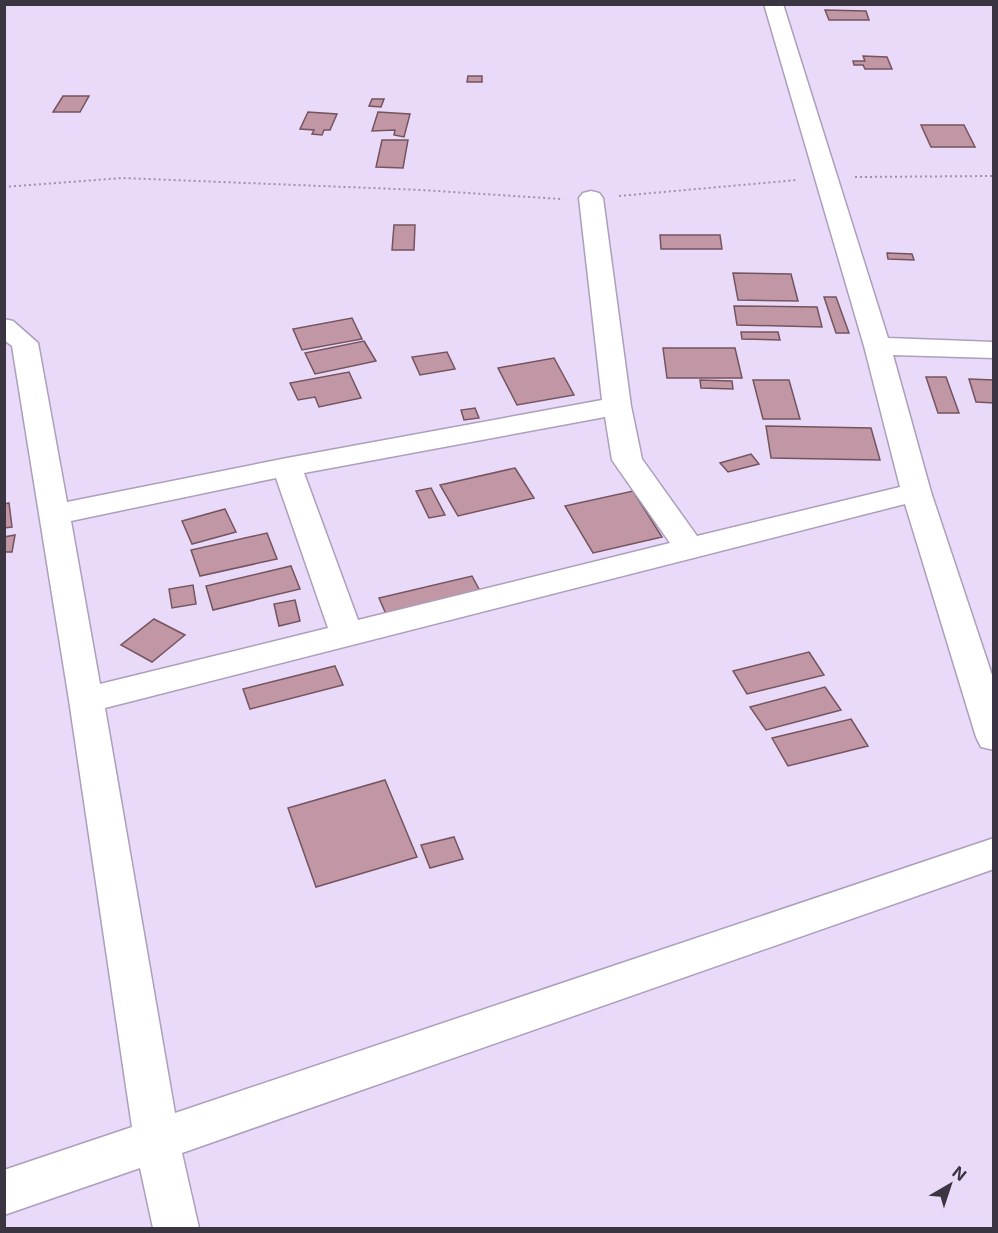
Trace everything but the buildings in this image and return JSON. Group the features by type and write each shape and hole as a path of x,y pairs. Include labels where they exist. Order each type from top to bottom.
{"street":[{"path":"773,4 877,346 916,492 993,736"},
{"path":"591,198 616,406 627,460 690,549"},
{"path":"4,327 25,343 87,699 157,1141 176,1228"},
{"path":"877,346 993,350"},
{"path":"55,514 287,467 616,406"},
{"path":"287,467 348,635"},
{"path":"87,699 916,492"},
{"path":"4,1193 993,853"}],"path":[{"path":"4,187 122,178 421,190 552,199 591,198 826,177 993,176"}]}
